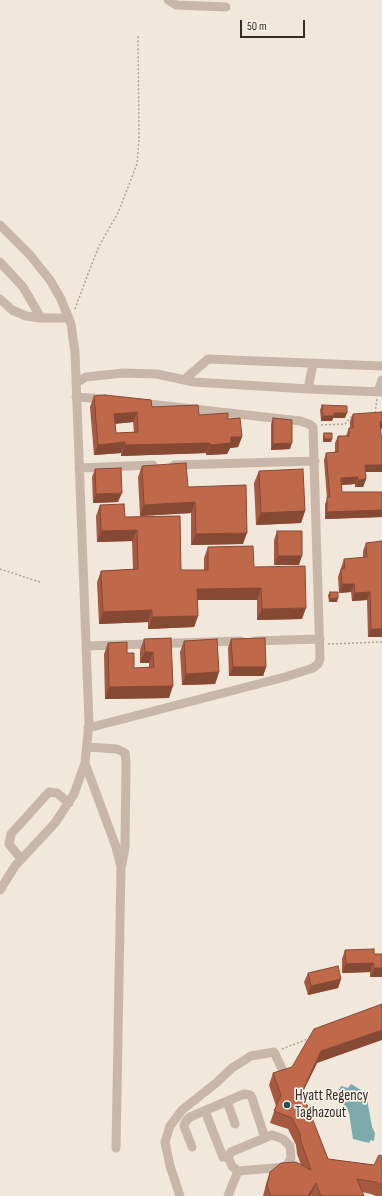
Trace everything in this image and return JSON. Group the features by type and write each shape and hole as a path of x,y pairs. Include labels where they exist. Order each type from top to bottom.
{"street":[{"path":"168,0 176,5 226,7"},
{"path":"0,225 30,255 50,280 61,299 70,321 76,383 88,728 85,763 69,803 55,822 21,860 0,890"},
{"path":"0,262 23,287 41,318"},
{"path":"0,299 16,311 41,318 70,321"},
{"path":"184,380 208,359 382,366"},
{"path":"308,389 313,364"},
{"path":"76,383 86,377 124,373 158,374 184,380 308,389 380,392 382,380"},
{"path":"76,397 113,400"},
{"path":"88,728 285,677 313,668 318,664 320,659 314,427 300,421 129,402"},
{"path":"78,468 314,461"},
{"path":"86,646 320,642"},
{"path":"87,747 117,749 125,753 126,762 124,847 121,867 116,1148"},
{"path":"85,763 116,847 121,867"},
{"path":"21,860 9,844 11,834 49,792 58,793 69,803"},
{"path":"180,1196 165,1148 165,1137 170,1126 187,1104 212,1087 236,1064 251,1056 274,1052 283,1071"},
{"path":"192,1147 184,1126 186,1121 190,1117 244,1094 250,1095 265,1138"},
{"path":"227,1101 235,1124"},
{"path":"205,1111 223,1157 228,1157"},
{"path":"275,1136 288,1143 291,1154 288,1165 282,1168 238,1171 232,1166 228,1157 233,1150 265,1138 275,1136"},
{"path":"228,1196 238,1171"}],"path":[{"path":"70,321 99,246 118,213 137,164 140,139 138,36"},
{"path":"375,413 380,392"},
{"path":"370,414 382,413"},
{"path":"314,427 324,423 345,424 352,415 358,415"},
{"path":"0,569 40,582"},
{"path":"320,642 382,642"},
{"path":"274,1052 310,1039"}],"water":[{"path":"351,1084 364,1092 367,1099 372,1127 375,1133 374,1141 371,1140 369,1143 353,1139 349,1113 337,1093 341,1086 348,1088"}],"building":[{"path":"105,395 151,400 152,407 198,405 199,415 228,413 228,419 240,418 242,437 231,437 231,443 210,445 210,443 125,445 125,442 98,445 94,396","holes":["137,412 138,432 116,433 114,414"]},
{"path":"322,405 347,406 347,413 334,413 334,416 323,416"},
{"path":"382,412 382,422 380,422 382,435 382,465 365,465 366,479 358,480 358,477 341,478 342,492 382,492 382,510 327,512 327,497 330,497 326,453 338,452 338,436 349,436 349,428 353,428 353,414"},
{"path":"273,418 292,420 292,443 273,444"},
{"path":"324,433 332,433 332,439 324,439"},
{"path":"186,463 188,487 246,485 247,533 196,534 195,502 144,505 142,466"},
{"path":"121,468 122,493 96,494 95,469"},
{"path":"303,469 305,511 261,513 259,471"},
{"path":"124,504 125,517 180,516 181,570 208,570 208,547 253,546 254,567 305,566 306,608 262,609 261,588 197,589 198,616 152,617 152,610 103,612 101,571 138,569 137,530 101,531 100,505"},
{"path":"277,531 302,531 302,556 278,556"},
{"path":"382,541 382,629 371,629 370,592 355,593 354,584 342,584 341,569 345,568 344,559 367,557 366,543"},
{"path":"330,592 338,592 338,598 330,599"},
{"path":"171,638 173,686 109,687 108,643 127,642 127,653 134,653 134,668 154,667 153,652 145,652 144,639"},
{"path":"265,638 266,667 233,667 231,639"},
{"path":"217,639 219,672 186,674 184,641"},
{"path":"374,949 374,954 382,954 382,968 374,968 373,963 346,964 345,950"},
{"path":"338,966 341,979 311,986 308,973"},
{"path":"382,1004 382,1030 321,1051 302,1092 328,1159 374,1165 379,1155 382,1156 382,1185 376,1182 357,1179 364,1196 321,1196 316,1183 308,1196 271,1196 267,1186 270,1172 281,1163 296,1162 311,1170 301,1142 300,1134 292,1118 274,1111 281,1095 273,1073 292,1067 314,1029"}],"place":[{"name":"Hyatt Regency Taghazout","path":"287,1105"}]}
